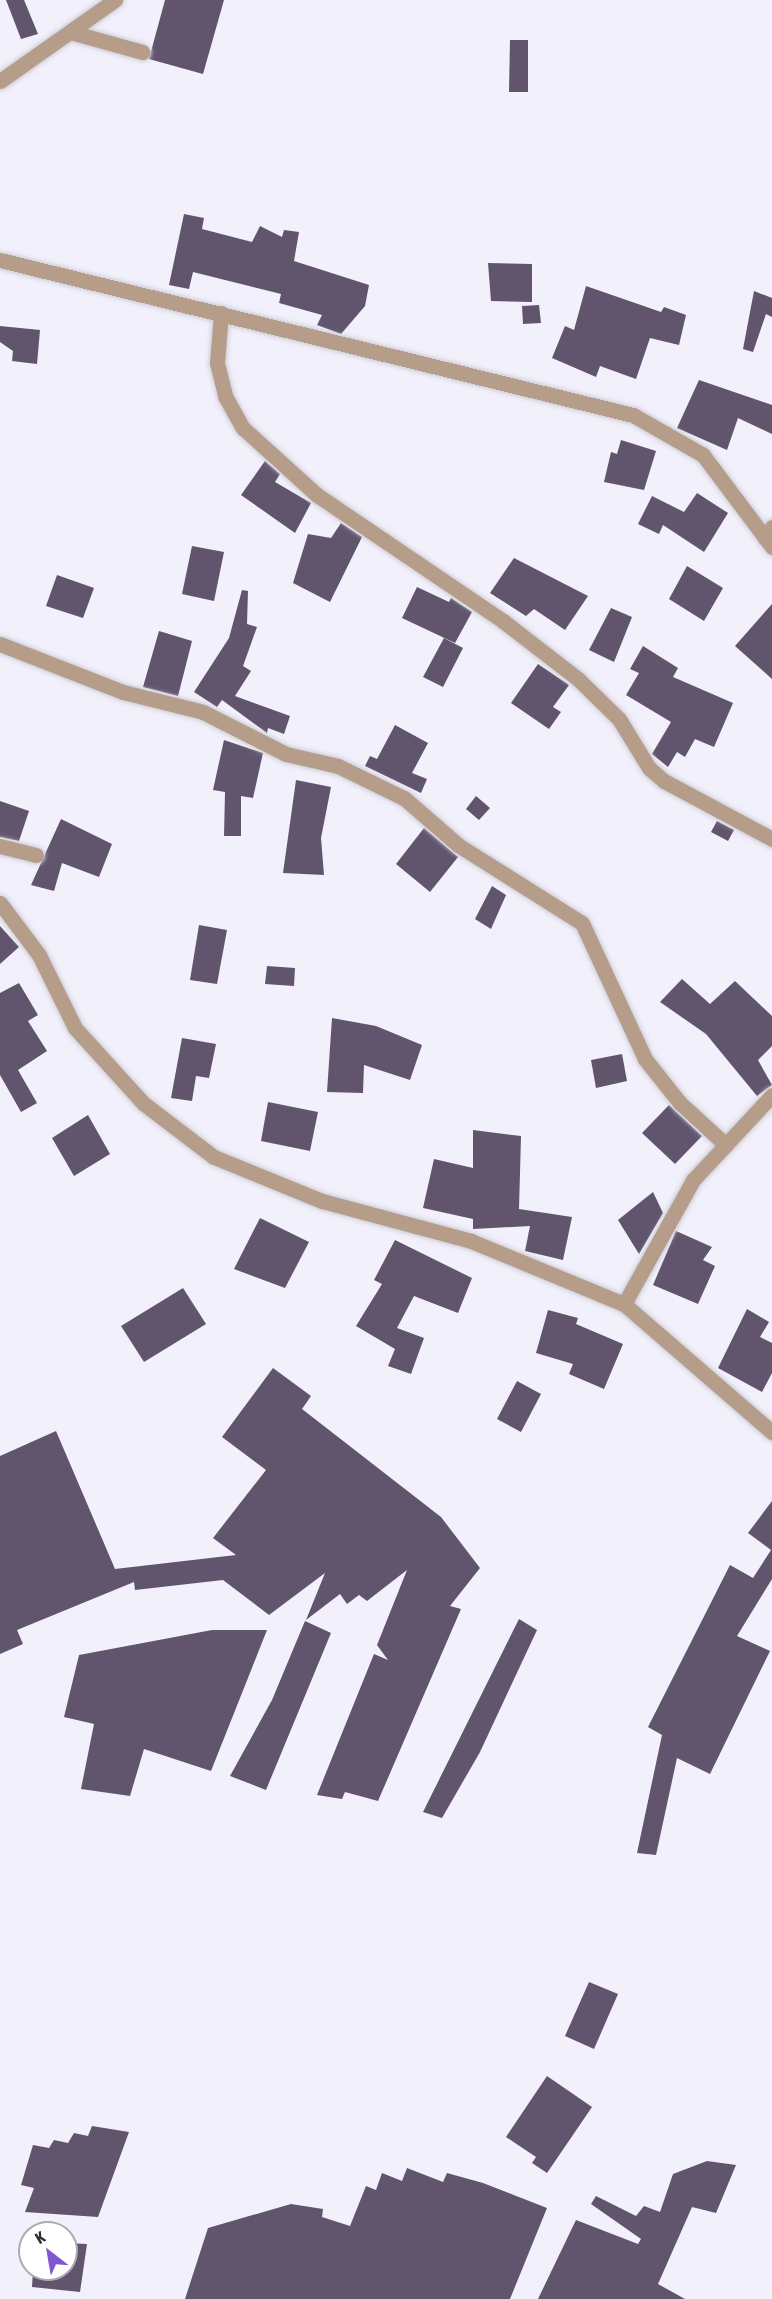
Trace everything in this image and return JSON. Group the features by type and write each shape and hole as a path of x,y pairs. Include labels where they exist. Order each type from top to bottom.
{"street":[{"path":"0,81 74,33 114,0"},
{"path":"74,33 142,52"},
{"path":"0,260 633,415 703,455 770,537"},
{"path":"221,313 217,363 225,396 243,428 317,495 503,621 578,680 619,719 649,768 664,781 772,839"},
{"path":"0,644 123,692 202,712 286,754 338,766 404,798 458,845 582,923 645,1059 680,1103 726,1145"},
{"path":"0,846 36,855"},
{"path":"0,903 39,955 75,1028 143,1103 214,1157 322,1201 471,1241 624,1304 772,1432"},
{"path":"624,1304 693,1180 772,1095"}],"building":[{"path":"6,0 24,0 38,34 21,39"},
{"path":"165,0 224,0 203,74 149,59"},
{"path":"510,40 528,40 528,92 509,92"},
{"path":"184,214 204,218 202,229 252,242 260,226 282,237 284,230 299,232 294,261 369,285 365,306 341,334 317,325 322,315 279,303 281,294 193,272 189,289 169,285"},
{"path":"488,263 532,264 532,302 491,301"},
{"path":"586,286 661,312 664,307 686,315 679,345 650,338 636,379 600,366 596,377 552,358 565,326 574,330"},
{"path":"754,291 772,298 772,317 766,314 753,352 743,349"},
{"path":"539,305 541,323 523,324 522,306"},
{"path":"0,326 40,330 37,364 12,361 13,351 0,342"},
{"path":"699,380 772,405 772,434 738,418 727,450 677,428"},
{"path":"621,440 656,451 644,490 604,482 611,452 617,454"},
{"path":"265,461 280,474 275,482 311,503 295,533 241,495"},
{"path":"697,493 728,513 704,552 663,525 659,534 638,524 652,496 684,512"},
{"path":"341,523 362,537 330,602 293,583 308,534 331,538"},
{"path":"192,546 224,552 214,601 182,594"},
{"path":"514,558 588,596 565,630 534,609 526,616 490,593"},
{"path":"687,566 723,588 704,621 669,599"},
{"path":"57,575 94,588 83,618 46,606"},
{"path":"417,587 449,602 451,598 472,612 455,643 402,618"},
{"path":"242,590 248,591 247,624 257,627 243,666 251,671 235,696 290,716 284,734 268,728 267,733 222,700 217,707 194,692 229,638"},
{"path":"772,604 772,679 735,646"},
{"path":"611,608 632,617 614,662 589,650"},
{"path":"159,631 192,641 178,696 143,687"},
{"path":"444,638 463,648 443,687 423,677"},
{"path":"643,646 678,668 673,677 733,703 714,747 695,739 685,757 677,752 668,767 652,754 671,722 626,695 639,673 630,669"},
{"path":"538,664 569,685 553,707 561,712 549,729 511,703"},
{"path":"395,725 428,743 412,773 427,779 421,793 365,766 370,756 377,759"},
{"path":"224,740 263,753 253,798 241,796 241,836 224,836 225,792 213,790"},
{"path":"296,780 331,787 321,838 324,875 283,873"},
{"path":"476,796 490,808 479,820 466,809"},
{"path":"0,801 29,811 19,841 0,837"},
{"path":"61,819 112,844 99,877 62,863 54,891 31,885"},
{"path":"717,821 734,830 728,841 711,832"},
{"path":"424,828 458,857 430,892 396,864"},
{"path":"492,886 506,895 491,929 475,919"},
{"path":"199,925 227,930 217,984 190,980"},
{"path":"0,926 19,947 0,964"},
{"path":"267,966 295,968 294,986 265,984"},
{"path":"682,979 710,1004 735,981 772,1016 772,1046 758,1060 772,1085 757,1096 706,1034 660,1002"},
{"path":"19,983 38,1015 28,1021 47,1051 18,1070 37,1103 21,1112 0,1075 0,993"},
{"path":"332,1018 376,1026 422,1045 410,1080 364,1065 363,1093 327,1092"},
{"path":"182,1038 216,1044 209,1078 196,1076 192,1101 171,1098"},
{"path":"622,1054 627,1081 596,1088 591,1060"},
{"path":"268,1102 318,1112 310,1151 261,1141"},
{"path":"669,1105 702,1136 675,1164 642,1133"},
{"path":"88,1115 110,1154 74,1176 52,1138"},
{"path":"473,1130 521,1136 519,1209 572,1217 563,1260 525,1251 530,1226 473,1229 473,1219 423,1208 434,1159 473,1168"},
{"path":"653,1192 663,1213 639,1254 618,1220"},
{"path":"260,1218 309,1242 285,1288 234,1269"},
{"path":"676,1231 712,1247 703,1260 715,1266 698,1304 653,1285"},
{"path":"395,1240 472,1278 458,1313 414,1296 397,1328 424,1338 411,1374 388,1366 395,1349 356,1326 382,1284 374,1280"},
{"path":"183,1288 206,1324 144,1362 121,1326"},
{"path":"747,1309 769,1322 760,1337 772,1343 772,1373 762,1392 718,1368"},
{"path":"548,1310 578,1318 576,1324 623,1344 604,1389 569,1374 573,1364 536,1353"},
{"path":"273,1368 311,1396 302,1409 441,1517 480,1568 450,1606 461,1609 378,1801 345,1792 342,1799 317,1795 374,1654 388,1660 377,1645 407,1570 367,1601 359,1595 347,1604 340,1594 306,1620 325,1573 269,1615 223,1580 135,1590 134,1582 17,1630 23,1644 0,1654 0,1456 56,1431 115,1569 236,1555 213,1538 266,1470 222,1437"},
{"path":"517,1381 541,1394 521,1432 497,1419"},
{"path":"772,1501 772,1579 737,1636 770,1651 710,1774 677,1758 656,1855 637,1853 662,1735 648,1727 730,1565 753,1578 771,1550 748,1533"},
{"path":"519,1619 537,1630 480,1752 442,1818 423,1812"},
{"path":"305,1621 331,1633 266,1790 230,1776 272,1700"},
{"path":"212,1630 267,1630 211,1771 144,1749 130,1796 81,1789 94,1724 64,1717 79,1655"},
{"path":"589,1982 618,1994 594,2049 565,2036"},
{"path":"547,2076 592,2107 547,2173 532,2163 536,2157 506,2137"},
{"path":"92,2126 129,2132 98,2217 25,2212 34,2188 21,2185 33,2145 49,2148 54,2140 68,2143 74,2133 88,2136"},
{"path":"707,2161 736,2165 716,2213 692,2207 658,2284 685,2299 538,2299 576,2220 638,2244 641,2239 591,2204 596,2196 636,2216 644,2206 660,2212 673,2174"},
{"path":"407,2168 443,2182 447,2173 483,2183 547,2208 510,2299 185,2299 208,2228 291,2204 323,2209 322,2217 350,2226 366,2186 376,2190 382,2173 402,2181"},
{"path":"78,2244 87,2244 80,2292 32,2287 32,2281 78,2281"}]}
